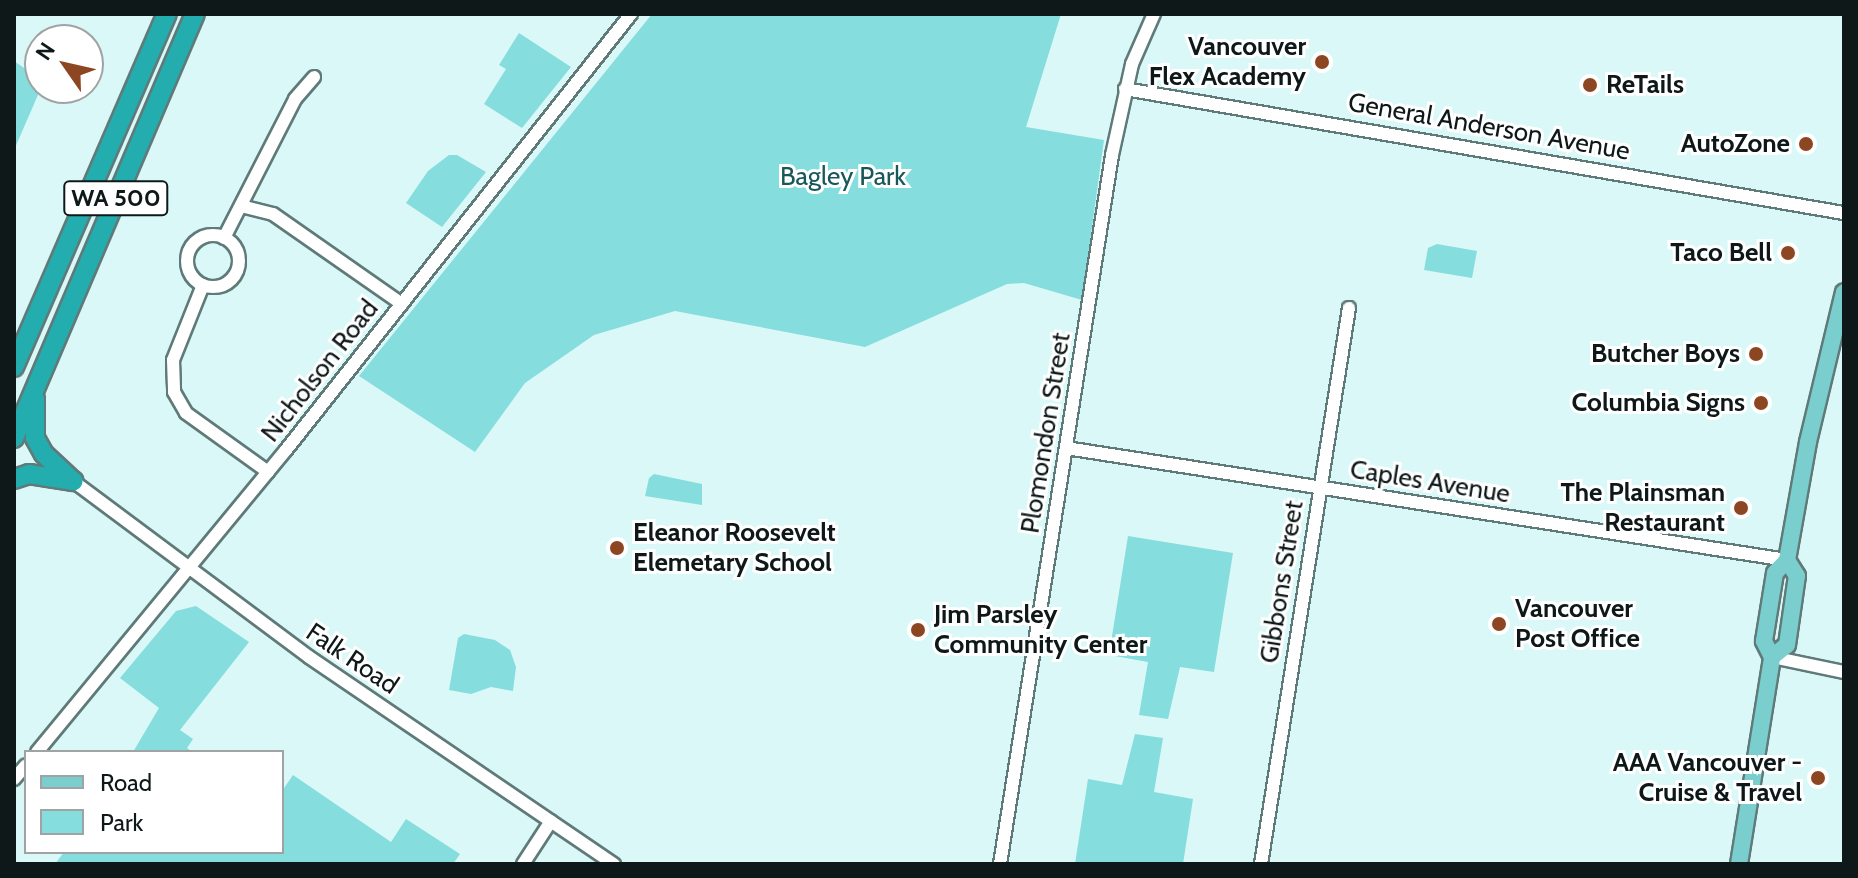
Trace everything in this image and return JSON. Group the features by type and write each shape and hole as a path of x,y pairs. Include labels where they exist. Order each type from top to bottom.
{"highway":[{"name":"WA 500","path":"16,360 167,14"},
{"name":"WA 500","path":"14,438 195,14"},
{"path":"36,383 35,438 44,454 73,481"},
{"path":"14,479 29,474 73,481"}],"main road":[{"path":"1739,864 1772,657 1764,641 1775,573 1787,560 1808,442 1844,292"}],"street":[{"name":"Nicholson Road","path":"39,750 268,472 631,14"},
{"name":"Plomondon Street","path":"1000,864 1125,89 1141,40 1154,14"},
{"path":"224,238 295,99 314,77"},
{"name":"General Anderson Avenue","path":"1125,89 1735,191 1844,213"},
{"path":"241,206 273,214 402,304"},
{"path":"206,236 224,238 238,255 236,274 220,286 203,285 189,271 190,249 206,236"},
{"path":"203,285 173,360 174,392 186,413 268,472"},
{"name":"Gibbons Street","path":"1261,864 1318,487 1349,308"},
{"name":"Caples Avenue","path":"1066,448 1787,560"},
{"name":"Falk Road","path":"73,481 309,657 614,864"},
{"path":"1772,657 1844,672"},
{"path":"523,864 551,821"}],"green space":[{"name":"Bagley Park","path":"652,14 1061,14 1026,127 1104,140 1082,300 1024,283 1007,284 865,347 675,311 594,335 525,383 475,452 359,376"},
{"path":"519,33 571,67 522,128 484,104 506,69 499,65"},
{"path":"14,61 24,68 24,104 34,104 14,150"},
{"path":"449,155 457,155 486,172 442,227 406,203 428,171"},
{"path":"1437,244 1477,251 1472,278 1424,270 1428,248"},
{"path":"654,474 702,484 702,505 645,496 649,478"},
{"path":"1128,536 1233,553 1214,672 1180,667 1168,719 1139,715 1148,662 1109,655"},
{"path":"196,606 249,642 180,730 193,739 187,748 190,750 134,750 159,708 120,678 176,611"},
{"path":"464,634 495,640 510,650 516,667 513,691 491,687 471,694 449,690 458,638"},
{"path":"1135,734 1163,738 1154,792 1193,799 1183,864 1075,864 1088,779 1122,785"},
{"path":"293,775 391,842 406,819 460,854 453,864 55,864 62,854 284,854 284,788"}],"place":[{"name":"Vancouver Flex Academy","path":"1322,62"},
{"name":"ReTails","path":"1590,85"},
{"name":"AutoZone","path":"1806,144"},
{"name":"Taco Bell","path":"1788,253"},
{"name":"Butcher Boys","path":"1756,354"},
{"name":"Columbia Signs","path":"1761,403"},
{"name":"The Plainsman Restaurant","path":"1741,508"},
{"name":"Eleanor Roosevelt Elemetary School","path":"617,548"},
{"name":"Vancouver Post Office","path":"1499,624"},
{"name":"Jim Parsley Community Center","path":"918,630"},
{"name":"AAA Vancouver - Cruise & Travel","path":"1818,778"}]}
